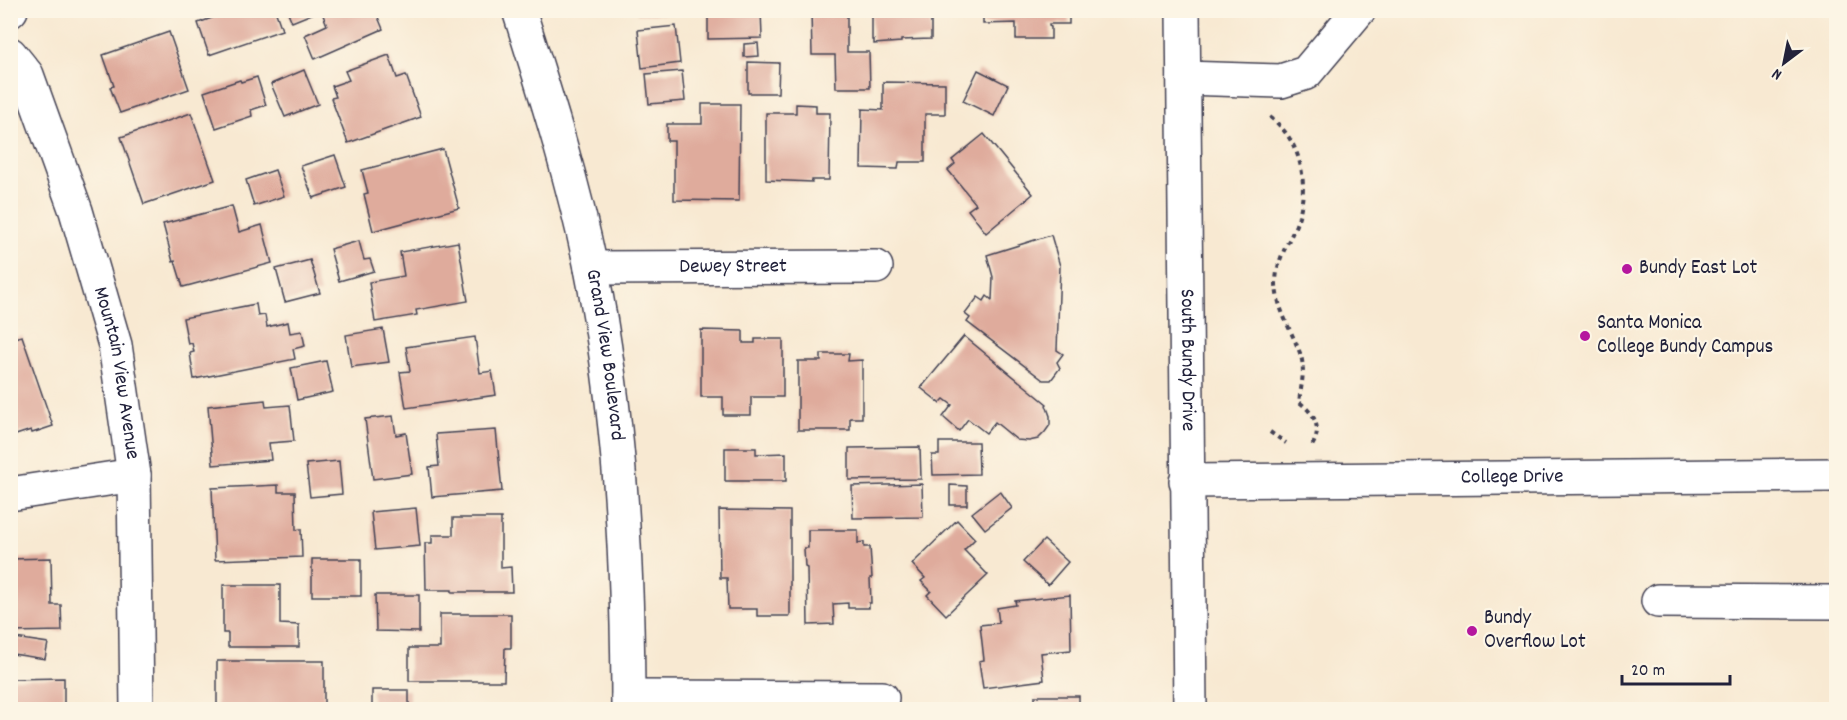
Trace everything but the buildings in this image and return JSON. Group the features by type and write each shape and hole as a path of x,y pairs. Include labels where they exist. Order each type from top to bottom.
{"street":[{"name":"Grand View Boulevard","path":"519,10 562,145 591,268 614,409 622,502 628,703"},
{"name":"South Bundy Drive","path":"1183,10 1190,710"},
{"path":"1184,78 1281,81 1306,73 1359,10"},
{"name":"Mountain View Avenue","path":"10,54 27,75 79,222 115,345 134,475 137,710"},
{"name":"Dewey Street","path":"591,268 876,267"},
{"path":"10,494 134,475"},
{"name":"College Drive","path":"1186,481 1836,475"},
{"path":"1658,601 1836,602"},
{"path":"628,703 882,698"}],"path":[{"path":"1267,115 1281,126 1295,148 1302,167 1299,217 1277,266 1276,285 1279,305 1300,354 1303,372 1299,402 1310,410 1317,423 1317,438 1310,450"},
{"path":"1270,432 1289,446"}],"place":[{"name":"Bundy East Lot","path":"1627,269"},
{"name":"Santa Monica College Bundy Campus","path":"1585,336"},
{"name":"Bundy Overflow Lot","path":"1472,631"}]}
